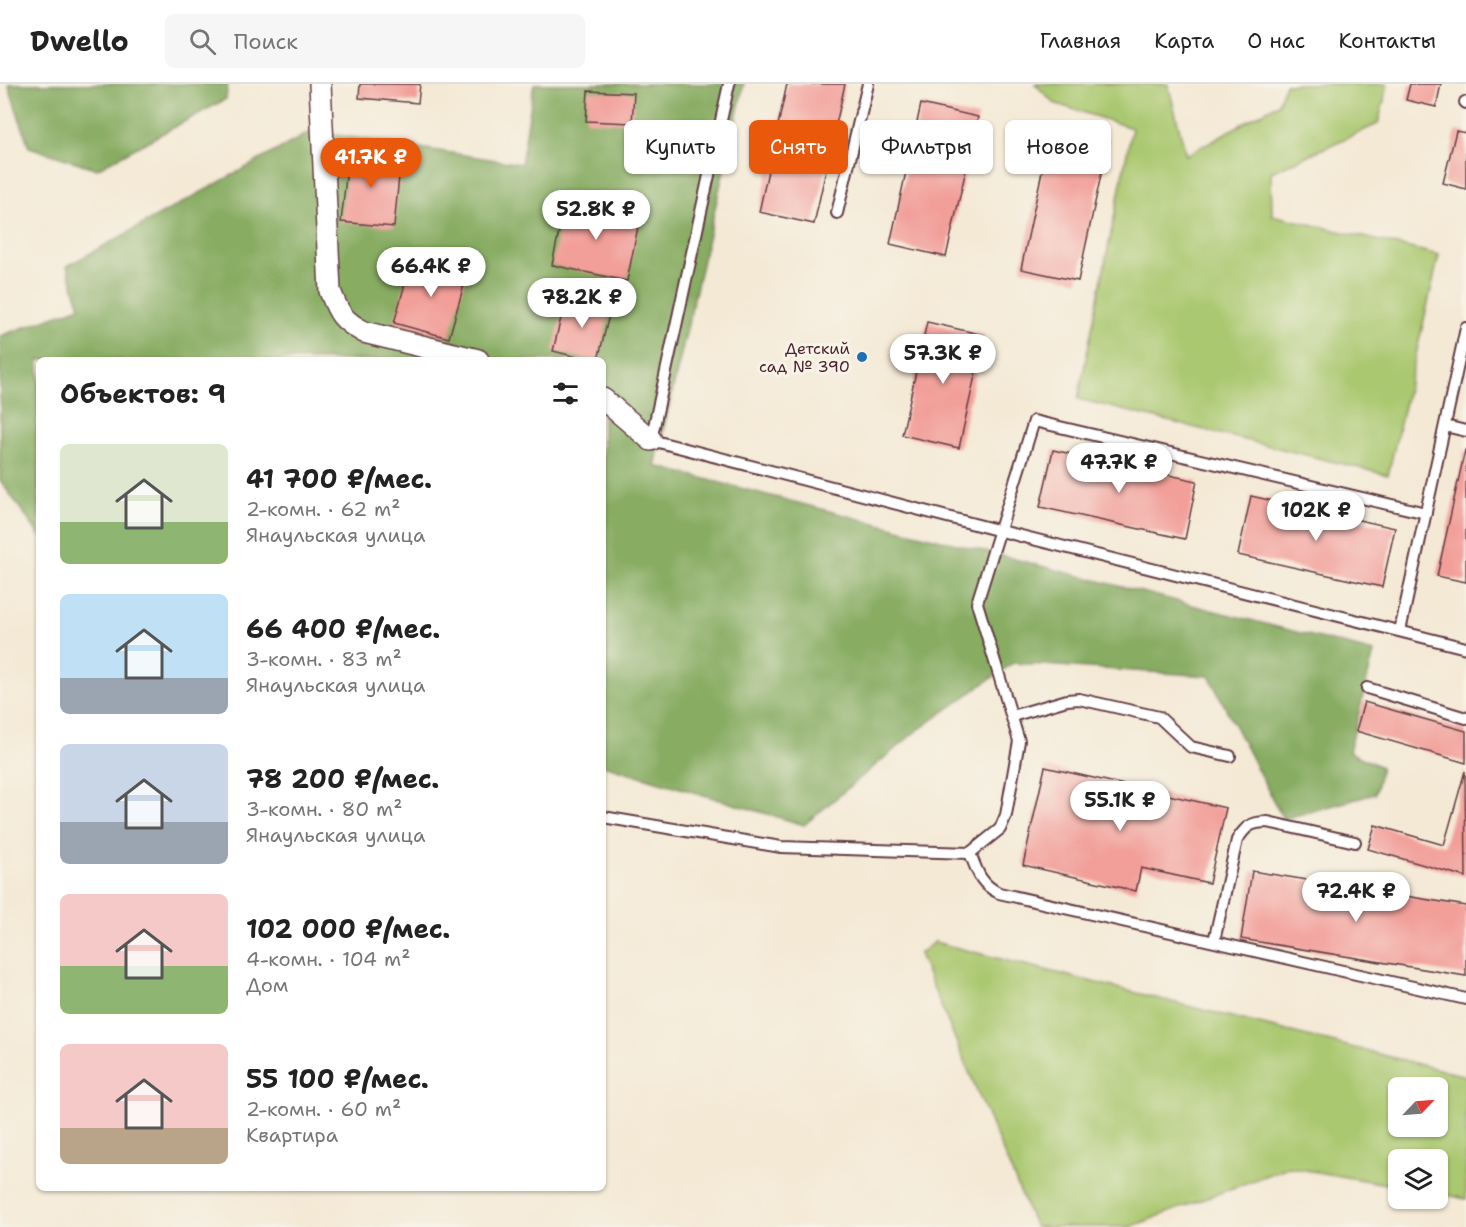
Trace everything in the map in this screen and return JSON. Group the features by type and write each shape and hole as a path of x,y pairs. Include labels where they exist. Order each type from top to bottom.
{"street":[{"path":"320,84 330,291 337,311 351,325 364,332 466,357"},
{"path":"606,402 651,440"}],"lane":[{"path":"729,84 651,440 1000,531 1466,648"},
{"path":"837,213 868,84"},
{"path":"1400,631 1466,328"},
{"path":"606,818 781,847 970,853 1000,829 1006,815 1019,741 977,603 1034,421 1426,513"},
{"path":"1445,426 1466,431"},
{"path":"1367,688 1466,717"},
{"path":"1012,716 1066,700 1086,701 1159,717 1191,747 1230,756"},
{"path":"1214,941 1237,840 1243,830 1255,822 1268,822 1355,842"},
{"path":"970,853 983,882 990,889 999,893 1466,999"}],"green space":[{"path":"8,84 228,84 226,99 97,169 29,147"},
{"path":"534,84 744,84 736,120 624,120 624,174 723,174 655,466 1374,652 1349,752 1381,767 1375,794 1283,819 1209,676 1013,663 914,733 804,825 606,766 606,357 36,357 36,531 0,480 0,336 80,307 67,266 312,131 521,164"},
{"path":"1035,84 1168,84 1186,155 1278,104 1285,84 1388,84 1378,124 1271,172 1272,215 1439,255 1388,475 1078,399 1132,128 1054,103"},
{"path":"934,942 1466,1076 1466,1199 1448,1195 1448,1149 1388,1149 1388,1184 1288,1167 1130,1227 1035,1227 919,954"}],"building":[{"path":"360,84 420,84 418,103 359,98"},
{"path":"787,84 845,84 837,120 779,120"},
{"path":"1410,84 1441,84 1436,107 1406,100"},
{"path":"588,91 634,93 632,120 624,120 624,123 586,121"},
{"path":"921,104 978,117 977,120 917,120"},
{"path":"1456,131 1466,133 1466,189 1443,183"},
{"path":"349,150 401,156 394,227 341,222"},
{"path":"767,174 825,174 814,224 759,212"},
{"path":"906,174 965,174 946,257 890,244"},
{"path":"1041,174 1101,174 1078,281 1021,269"},
{"path":"565,202 640,217 627,281 552,265"},
{"path":"412,259 467,274 449,338 394,323"},
{"path":"566,297 611,307 599,357 577,357 553,351"},
{"path":"927,322 984,335 959,448 902,435"},
{"path":"1053,450 1197,481 1185,539 1040,507"},
{"path":"1466,450 1466,582 1437,576"},
{"path":"1251,496 1395,528 1382,587 1238,555"},
{"path":"1364,702 1466,731 1466,763 1356,731"},
{"path":"1045,767 1226,808 1209,883 1141,868 1136,891 1023,865"},
{"path":"1465,771 1466,877 1368,849 1375,825 1444,845"},
{"path":"1252,871 1466,906 1466,976 1241,939"}],"place":[{"name":"Детский сад № 390","path":"862,357"}]}
